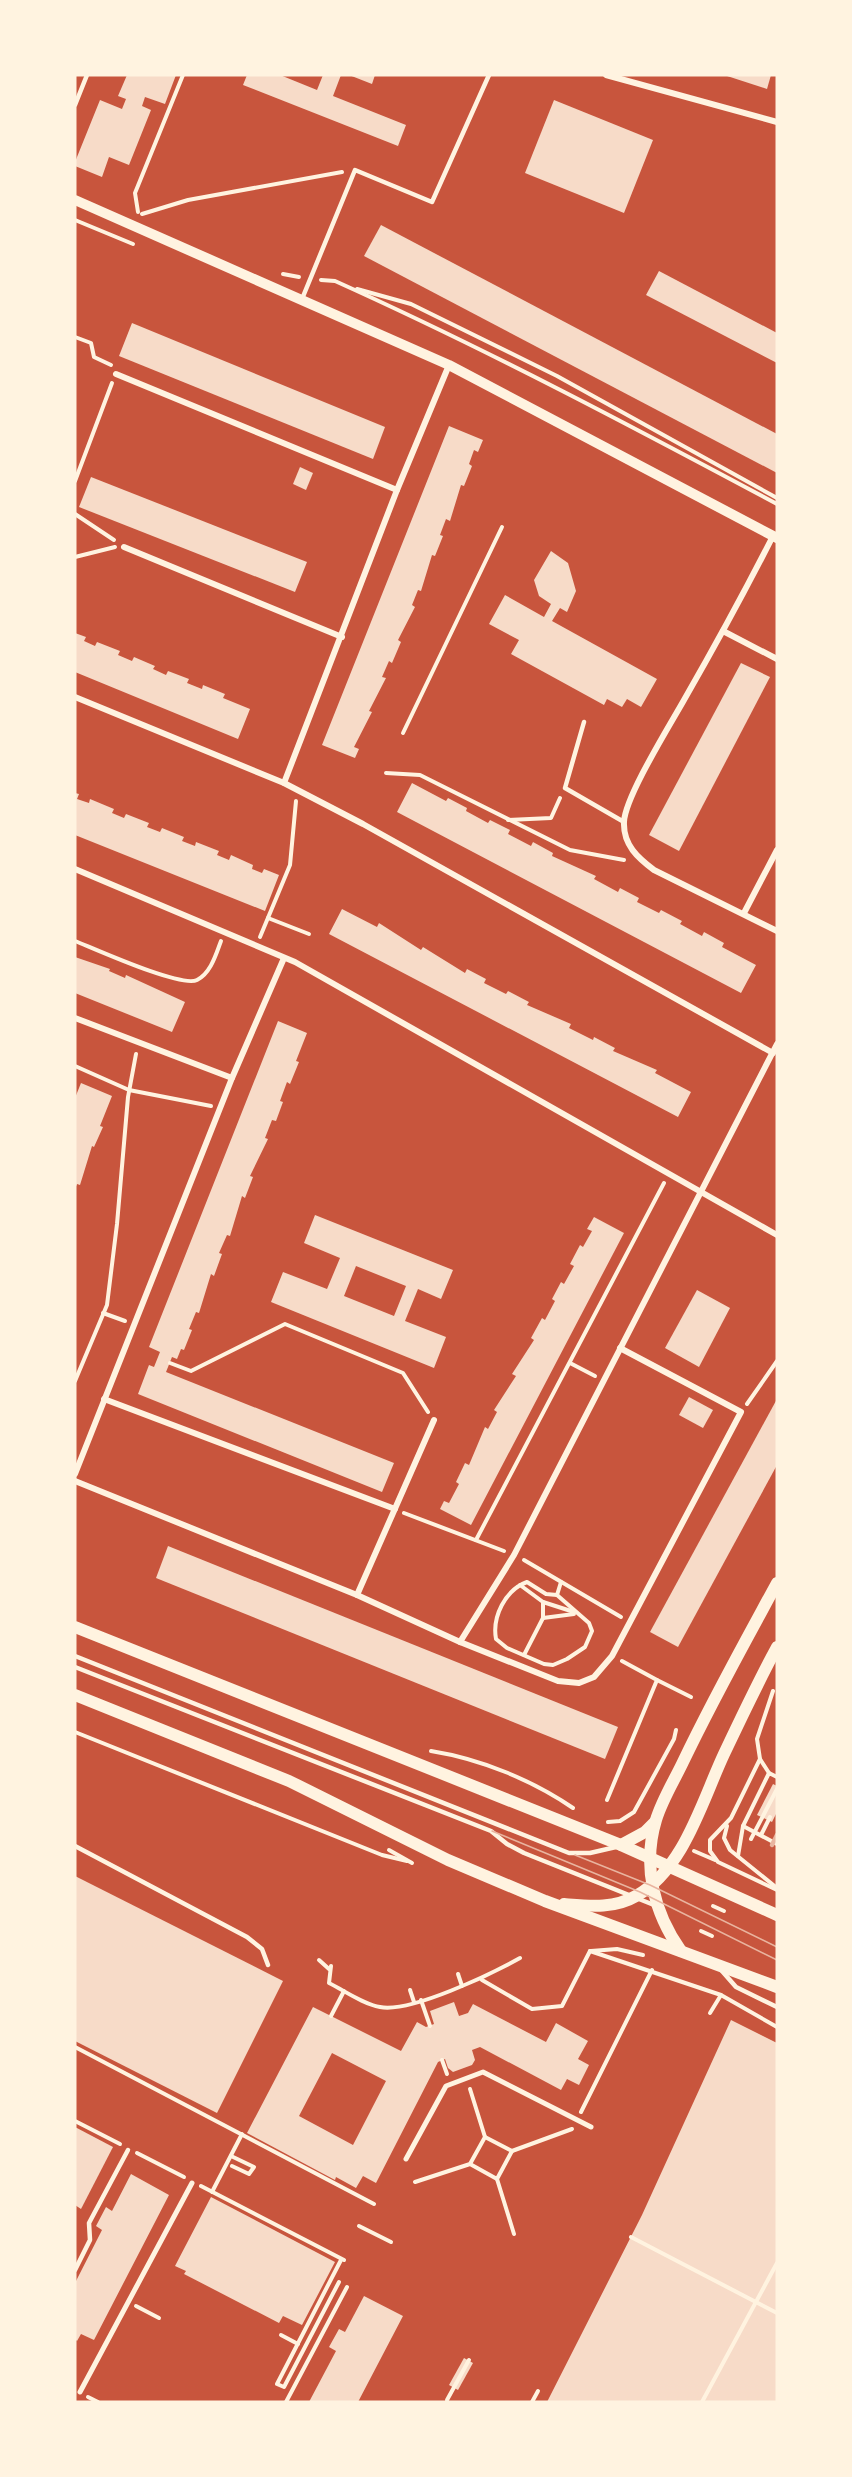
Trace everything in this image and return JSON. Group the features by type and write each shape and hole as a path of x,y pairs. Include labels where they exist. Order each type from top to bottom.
{"main road":[{"path":"621,1845 645,1832 655,1822 695,1737 777,1583"},
{"path":"75,1627 621,1845 777,1915"},
{"path":"545,1901 594,1906 622,1903 635,1897 668,1866 688,1837 724,1755 777,1647"},
{"path":"76,1698 289,1781 448,1860 545,1901 777,1987"},
{"path":"655,1822 652,1883 656,1906 670,1936 681,1951"}],"street":[{"path":"606,75 777,122"},
{"path":"75,201 125,216 449,365 775,537 652,757 624,822 632,851 647,864 777,931"},
{"path":"284,783 397,490 449,365"},
{"path":"116,374 397,490"},
{"path":"124,547 342,637"},
{"path":"723,631 777,659"},
{"path":"75,697 284,783 363,824 773,1053"},
{"path":"744,913 777,849"},
{"path":"75,869 295,962 777,1235"},
{"path":"75,1474 232,1078 284,958"},
{"path":"75,1028 77,1019 232,1078"},
{"path":"460,1642 514,1555 777,1044"},
{"path":"75,1481 357,1595 460,1642 558,1681 579,1683 594,1677 612,1656 741,1412 620,1348"},
{"path":"104,1400 395,1509"},
{"path":"357,1595 434,1420"},
{"path":"406,2160 446,2086 483,2072 591,2127"},
{"path":"80,2392 192,2182"}],"lane":[{"path":"75,105 87,75"},
{"path":"302,299 355,170 432,202 489,75"},
{"path":"584,722 565,788 624,822"},
{"path":"75,1656 569,1852 590,1853 621,1845"},
{"path":"75,1667 491,1831 507,1844 524,1853 656,1906"},
{"path":"86,1672 492,1831"},
{"path":"75,1846 246,1937 262,1950 268,1965"},
{"path":"714,1962 736,1987 777,2007"},
{"path":"75,2270 90,2240 89,2223 127,2149"}],"path":[{"path":"138,215 135,193 183,75"},
{"path":"125,216 138,215 188,200 355,170"},
{"path":"125,216 138,215 147,219"},
{"path":"281,273 326,280 411,304 556,376 777,498"},
{"path":"273,286 311,278"},
{"path":"344,285 579,399 777,504"},
{"path":"75,337 91,344 94,357 110,363 116,374 75,481"},
{"path":"75,514 122,546 75,557"},
{"path":"403,733 502,527"},
{"path":"386,773 420,775 570,850 647,864"},
{"path":"507,820 551,818 565,788"},
{"path":"256,946 290,865 297,790"},
{"path":"268,918 309,934"},
{"path":"75,941 177,980 196,981 207,972 224,933"},
{"path":"75,1381 107,1305 129,1090 139,1042"},
{"path":"75,1066 129,1090 220,1109"},
{"path":"476,1540 669,1173"},
{"path":"103,1313 134,1324"},
{"path":"170,1363 191,1371 285,1324 403,1373 434,1420"},
{"path":"741,1412 777,1361"},
{"path":"570,1363 603,1381"},
{"path":"527,1582 546,1594 557,1595 590,1623 592,1631 585,1647 553,1665 501,1644 494,1632 500,1607 520,1585 527,1582"},
{"path":"557,1595 561,1582"},
{"path":"520,1585 543,1602 578,1614"},
{"path":"524,1655 543,1618 543,1602"},
{"path":"543,1618 561,1614 578,1614"},
{"path":"635,1667 691,1697"},
{"path":"607,1800 657,1680"},
{"path":"772,1695 757,1739 760,1759 769,1773 777,1777"},
{"path":"604,1821 620,1821 634,1812 674,1739 676,1730"},
{"path":"75,1732 382,1855 412,1863"},
{"path":"426,1750 465,1758 542,1788 577,1810"},
{"path":"760,1759 729,1821 725,1843 738,1857 777,1889"},
{"path":"738,1857 743,1826 769,1773"},
{"path":"751,1839 777,1789"},
{"path":"761,1835 770,1817 769,1823"},
{"path":"729,1821 710,1840 713,1857 718,1862 777,1889"},
{"path":"743,1826 777,1844"},
{"path":"713,1906 724,1911"},
{"path":"700,1931 712,1936"},
{"path":"482,1980 532,2009 562,2006 591,1951 721,1995 777,2027"},
{"path":"319,1960 330,1967 329,1983 378,2007 393,2008 482,1980 520,1958"},
{"path":"497,2179 512,2151 571,2132 652,1970"},
{"path":"458,1974 462,1986"},
{"path":"410,1990 414,2002"},
{"path":"331,2016 344,1991"},
{"path":"710,2013 721,1995"},
{"path":"421,2000 430,2026"},
{"path":"75,2047 374,2204"},
{"path":"467,2078 485,2136 512,2151"},
{"path":"75,2121 127,2149"},
{"path":"212,2192 242,2134"},
{"path":"415,2182 470,2164 485,2136"},
{"path":"136,2152 343,2260 278,2384 284,2387 339,2282"},
{"path":"231,2156 254,2167 249,2174 232,2166"},
{"path":"470,2164 497,2179 514,2234"},
{"path":"359,2226 391,2242"},
{"path":"631,2237 777,2313"},
{"path":"702,2402 777,2263"},
{"path":"286,2402 347,2287"},
{"path":"129,2302 159,2318"},
{"path":"281,2335 298,2344"},
{"path":"447,2400 469,2360"},
{"path":"532,2402 538,2391"}],"building":[{"path":"127,75 176,75 165,104 145,97 142,106 151,110 129,165 109,157 102,177 75,166 75,162 100,100 122,109 126,99 118,96"},
{"path":"247,75 280,75 317,90 323,75 341,75 333,96 406,125 398,146 243,85"},
{"path":"349,75 375,75 372,84"},
{"path":"724,75 771,75 767,89"},
{"path":"554,100 653,140 624,213 525,173"},
{"path":"381,225 777,434 777,473 364,256"},
{"path":"659,271 777,333 777,363 646,295"},
{"path":"132,323 385,427 373,459 119,356"},
{"path":"449,426 483,440 478,452 474,450 469,464 472,466 464,486 461,485 450,521 446,519 440,535 443,536 435,556 432,555 421,591 418,590 412,605 415,607 398,640 401,642 392,663 389,661 382,677 386,678 354,747 359,749 355,758 322,745"},
{"path":"300,467 313,473 306,490 293,484"},
{"path":"91,477 307,562 295,592 79,507"},
{"path":"551,551 568,563 576,591 567,612 560,608 552,621 657,679 641,707 627,699 622,707 607,699 604,705 511,654 519,640 489,624 505,595 544,617 551,604 539,596 534,580"},
{"path":"75,633 86,637 84,641 95,646 97,642 120,651 118,655 132,661 134,657 155,666 153,669 166,675 168,671 189,679 187,683 202,689 203,685 225,694 223,698 250,709 238,739 75,672"},
{"path":"741,663 770,677 679,851 649,835"},
{"path":"412,783 446,801 448,798 467,808 466,811 488,823 490,820 510,830 508,834 531,846 533,842 553,853 552,856 596,876 594,879 618,892 620,888 639,898 637,902 659,913 661,910 682,921 680,924 702,936 704,932 724,943 722,947 756,965 741,993 397,812"},
{"path":"75,793 79,794 77,799 89,803 90,799 114,809 112,813 124,818 126,814 149,823 147,827 160,832 162,828 184,837 182,841 195,846 196,842 219,851 217,855 229,860 231,855 253,865 252,869 262,873 264,869 279,875 265,911 75,835"},
{"path":"342,909 377,927 379,923 421,950 423,947 465,973 467,969 486,979 484,983 506,994 508,991 529,1002 527,1005 571,1024 569,1028 593,1040 594,1037 615,1048 613,1051 657,1070 655,1073 691,1092 678,1117 329,934"},
{"path":"75,957 110,969 109,971 125,978 126,975 185,1002 172,1032 75,993"},
{"path":"278,1021 307,1033 296,1061 299,1062 290,1084 287,1082 276,1121 272,1120 265,1138 268,1139 250,1176 253,1177 245,1198 242,1196 230,1236 227,1235 219,1253 222,1254 214,1276 211,1274 199,1313 196,1312 189,1329 192,1330 184,1350 181,1349 177,1359 172,1357 166,1372 394,1463 382,1492 138,1394 149,1365 154,1367 160,1352 149,1347"},
{"path":"81,1083 112,1096 100,1126 103,1127 94,1147 92,1146 80,1185 77,1184 75,1189 75,1098"},
{"path":"315,1215 453,1270 441,1299 418,1289 405,1321 446,1337 434,1368 271,1302 283,1272 327,1289 340,1258 304,1243","holes":["356,1266 406,1286 394,1316 344,1296"]},
{"path":"594,1217 624,1233 471,1525 440,1509 444,1501 449,1503 459,1484 456,1482 465,1463 469,1465 485,1427 488,1429 497,1412 494,1410 516,1376 512,1374 534,1340 531,1338 542,1318 545,1320 555,1301 552,1299 561,1282 564,1284 574,1266 570,1264 580,1245 583,1247 592,1231 587,1229"},
{"path":"697,1290 730,1308 699,1367 665,1348"},
{"path":"689,1397 713,1410 703,1428 679,1415"},
{"path":"777,1399 777,1465 678,1647 650,1632"},
{"path":"168,1546 618,1727 605,1759 156,1578"},
{"path":"773,1784 777,1786 777,1812 772,1822 757,1815"},
{"path":"75,1876 283,1981 217,2113 75,2041"},
{"path":"454,2002 459,2016 468,2013 473,2004 546,2042 556,2023 588,2041 578,2059 589,2065 579,2085 567,2079 561,2090 480,2047 472,2050 475,2060 472,2065 453,2072 448,2068 445,2059 438,2062 376,2183 363,2176 356,2188 336,2177 335,2180 247,2133 313,2007 401,2051 417,2022 426,2027 434,2024 430,2011","holes":["332,2053 386,2081 353,2145 299,2116"]},
{"path":"731,2020 777,2043 777,2402 547,2402 642,2215"},
{"path":"75,2127 113,2147 81,2209 75,2205"},
{"path":"131,2174 169,2195 94,2340 81,2334 77,2341 75,2339 75,2283 102,2230 96,2226 106,2207 112,2211"},
{"path":"211,2197 335,2262 302,2325 283,2316 279,2323 184,2274 186,2271 175,2266"},
{"path":"364,2296 403,2316 358,2402 309,2402 336,2351 329,2347 339,2329 345,2332"},
{"path":"464,2358 473,2363 458,2390 449,2385"}],"tram line":[{"path":"492,1831 640,1892 777,1960"},
{"path":"575,1855 650,1885 777,1947"}],"railway":[{"path":"772,1845 777,1835"}]}
